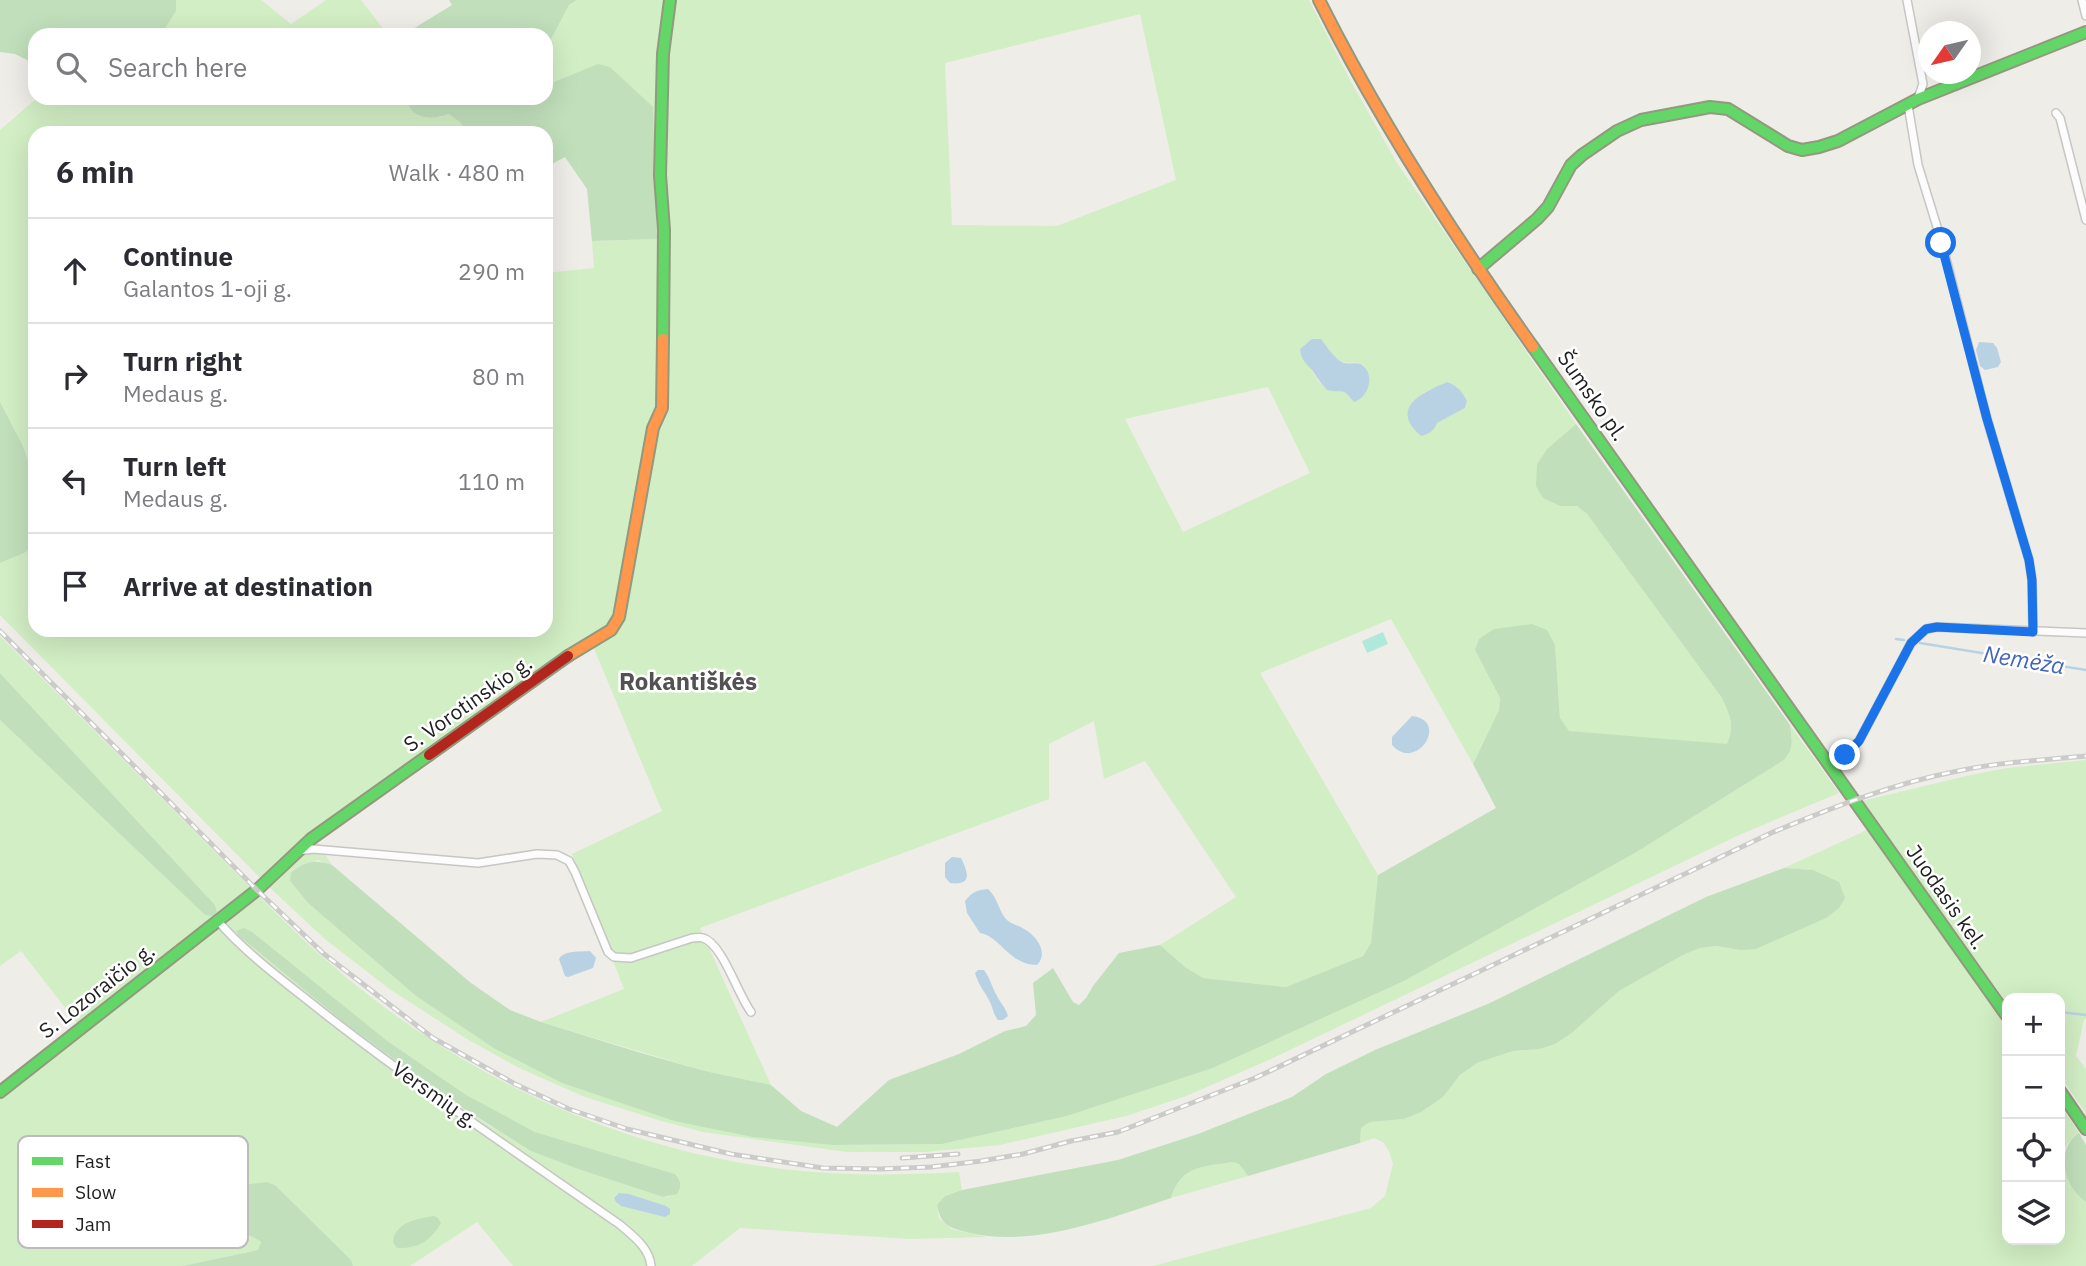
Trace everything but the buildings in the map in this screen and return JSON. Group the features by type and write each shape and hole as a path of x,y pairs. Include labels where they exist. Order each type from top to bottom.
{"street":[{"name":"S. Vorotinskio g.","path":"217,920 257,890 311,839 564,660 611,630 619,617 653,428 662,408 664,230 660,175 661,121 663,54 670,0"},
{"name":"Šumsko pl.","path":"1319,0 1360,82 1393,139 1478,269 1854,800"},
{"path":"1907,0 1923,85 1913,102 1919,166 1987,419 2029,560 2033,632"},
{"path":"2082,0 2086,16"},
{"path":"1478,269 1548,207 1571,164 1617,131 1641,120 1710,107 1728,110 1788,146 1802,150 1819,148 1913,102 2086,32"},
{"path":"2056,113 2060,118 2086,220"},
{"path":"1830,765 1859,741 1911,643 1926,629 1937,627 2086,633"},
{"name":"Juodasis kel.","path":"1854,800 2002,1009"},
{"path":"297,851 313,849 478,863 537,854 557,855 569,861 603,944 614,957 631,958 702,937 718,950 751,1012"},
{"name":"S. Lozoraičio g.","path":"0,1092 217,920"},
{"name":"Versmių g.","path":"217,920 299,993 375,1053 619,1224 647,1251 651,1266"},
{"path":"2065,1098 2086,1129"}],"green space":[{"path":"0,0 176,0 176,11 165,28 28,28 28,60 15,54 0,52"},
{"path":"176,0 261,0 291,24 326,0 361,0 383,28 165,28 176,11"},
{"path":"449,0 577,0 569,5 553,36 553,28 414,28 452,5"},
{"path":"577,0 1309,0 1397,163 1576,424 1547,449 1537,464 1537,486 1543,498 1560,506 1577,506 1587,514 1722,698 1729,716 1731,732 1727,745 1717,745 1569,732 1560,718 1555,645 1475,650 1500,698 1499,710 1473,764 1391,619 1260,673 1378,875 1371,944 1363,956 1286,987 1203,978 1185,967 1160,945 1236,897 1145,761 1104,779 1094,721 1049,744 1049,799 700,928 771,1085 705,1071 541,1022 624,989 572,854 662,811 590,639 430,748 317,842 332,865 317,860 290,881 308,903 416,996 495,1049 562,1083 674,1121 833,1145 942,1144 1067,1116 1213,1068 1404,981 1635,853 1784,760 1792,737 1790,725 1839,793 1739,835 1271,1059 1186,1096 1126,1116 1000,1145 924,1152 847,1152 703,1132 585,1097 519,1068 467,1039 391,990 326,940 268,886 0,615 0,563 28,550 28,637 553,637 553,272 594,268 592,241 657,239 553,82 553,36 569,5","holes":["1140,14 1176,180 1057,226 952,225 945,63","1337,359 1360,364 1367,370 1369,379 1363,396 1349,395 1339,389 1331,391 1319,382 1311,369","1447,382 1459,389 1467,401 1465,408 1437,423 1423,393","1268,387 1310,473 1183,532 1125,419"]},
{"path":"598,64 610,67 653,107 657,239 592,241 587,189 565,157 553,163 553,126 462,126 449,114 423,117 412,111 409,105 553,105 554,82"},
{"path":"29,105 410,105 440,117 449,114 462,126 28,126 28,460 0,402 0,130"},
{"path":"0,402 28,460 28,550 0,563"},
{"path":"1576,424 1790,725 1792,743 1787,756 1635,853 1404,981 1213,1068 1067,1116 942,1144 833,1145 753,1137 674,1121 562,1083 495,1049 416,996 308,903 290,881 291,873 306,864 320,862 332,865 471,983 510,1010 641,1053 705,1071 771,1085 801,1111 837,1127 889,1080 959,1054 1005,1031 1026,1026 1036,1015 1033,983 1053,968 1073,1002 1079,1005 1119,953 1160,945 1185,967 1203,978 1286,987 1363,956 1371,943 1378,875 1496,808 1473,764 1499,710 1500,698 1475,650 1479,639 1494,629 1532,624 1547,630 1555,645 1560,718 1569,731 1727,744 1731,731 1730,721 1722,698 1587,514 1577,506 1560,506 1543,498 1536,486 1537,464 1547,449"},
{"path":"0,636 306,942 367,994 463,1060 567,1112 677,1149 734,1161 813,1172 959,1172 962,1190 945,1196 937,1205 939,1218 951,1229 986,1237 910,1239 740,1228 692,1266 513,1266 477,1222 410,1266 353,1266 351,1260 275,1185 267,1182 248,1210 248,1136 18,1136 18,1248 248,1248 248,1236 261,1242 258,1250 182,1266 0,1266 0,1084 77,1023 21,951 0,966 0,720 205,915 217,912 215,905 0,673","holes":["236,931 465,1095 535,1132 675,1174 669,1197 581,1170 490,1126 347,1025"]},
{"path":"0,673 215,905 217,912 213,916 205,915 0,720"},
{"path":"2086,760 2086,1019 2076,1056 2086,1069 2086,1113 2065,1083 2065,993 2002,993 2002,996 1862,801 2007,768"},
{"path":"1867,830 2002,1020 2002,1245 2065,1245 2065,1165 2072,1186 2086,1202 2086,1266 1153,1266 1371,1208 1385,1196 1393,1164 1383,1142 1374,1138 1360,1143 1361,1128 1370,1122 1404,1119 1443,1097 1460,1075 1477,1063 1513,1051 1539,1049 1573,1032 1619,991 1683,955 1700,948 1716,946 1740,950 1813,870 1784,868"},
{"path":"1784,868 1813,870 1839,882 1845,898 1839,908 1826,918 1756,949 1740,950 1716,946 1700,948 1683,955 1619,991 1573,1032 1555,1044 1539,1049 1513,1051 1477,1063 1460,1075 1443,1097 1421,1112 1404,1119 1370,1122 1361,1128 1360,1143 1248,1176 1239,1164 1233,1162 1203,1167 1187,1173 1175,1187 1171,1198 1098,1222 1045,1234 994,1237 957,1230 941,1218 937,1205 945,1196 962,1190 1118,1160 1198,1134 1292,1097 1326,1074 1375,1050 1490,1003 1706,897"},
{"path":"244,928 386,1040 466,1095 535,1132 675,1174 680,1184 677,1194 663,1197 531,1151 447,1098 347,1025 238,935 236,931"},
{"path":"2065,1112 2079,1133 2065,1148"},
{"path":"2079,1133 2086,1145 2086,1202 2072,1187 2065,1168 2065,1154 2071,1140"},
{"path":"1233,1162 1239,1164 1248,1176 1171,1198 1175,1187 1187,1173 1203,1167"},
{"path":"267,1182 275,1185 351,1260 353,1266 182,1266 258,1250 261,1242 248,1235 248,1185"},
{"path":"434,1216 441,1223 433,1235 417,1245 397,1248 393,1242 402,1226 414,1220"}],"shaded area":[{"path":"1312,339 1321,339 1340,361 1360,364 1366,369 1369,374 1368,386 1359,400 1354,402 1344,392 1327,390 1304,361 1300,349"},
{"path":"1979,342 1993,343 1997,348 2001,362 1998,367 1985,370 1980,366 1976,350"},
{"path":"1447,382 1463,394 1467,401 1465,408 1437,423 1431,432 1421,436 1412,426 1408,410 1412,403 1427,391"},
{"path":"1383,632 1388,644 1367,653 1362,641"},
{"path":"1412,716 1423,720 1428,726 1429,734 1419,749 1411,753 1402,752 1392,745 1392,737"},
{"path":"952,857 961,858 967,873 962,882 950,883 945,877 945,863"},
{"path":"988,889 1005,918 1037,940 1042,955 1037,965 1019,960 993,939 980,933 967,913 965,901 975,892"},
{"path":"590,951 596,958 593,968 565,976 559,959 561,956"},
{"path":"984,970 1006,1011 1008,1016 1003,1020 998,1020 978,981 975,973"},
{"path":"619,1193 666,1206 670,1209 670,1214 665,1217 621,1206 614,1198"}],"waterway":[{"name":"Nemėža","path":"1896,639 1904,640"},
{"name":"Nemėža","path":"1920,643 2086,670"},
{"path":"2065,1013 2086,1015"}],"railway":[{"path":"0,631 324,954 433,1038 515,1084 569,1109 627,1129 731,1154 823,1168 931,1167 981,1161 1118,1132 1255,1078 1771,833 1817,814 1887,789 1934,776 1990,765 2086,756"},
{"path":"902,1158 958,1154"}],"traffic: fast":[{"path":"663,339 664,230 660,175 663,54 670,0"},
{"path":"1478,269 1548,207 1571,165 1617,131 1641,120 1710,107 1728,109 1788,146 1802,150 1819,147 1838,141 1918,99 2086,32"},
{"path":"1533,347 2002,1009"},
{"path":"0,1092 257,890 311,839 429,755"},
{"path":"2065,1098 2086,1129"}],"traffic: slow":[{"path":"1319,0 1367,90 1419,178 1533,347"},
{"path":"568,656 611,630 619,617 653,428 662,408 663,339"}],"traffic: jam":[{"path":"429,755 568,656"}],"district":[{"name":"Rokantiškės","path":"688,682"}],"route":[{"path":"1845,755 1859,741 1911,643 1926,629 1937,627 2033,632 2029,560 1987,419 1941,243"}]}
